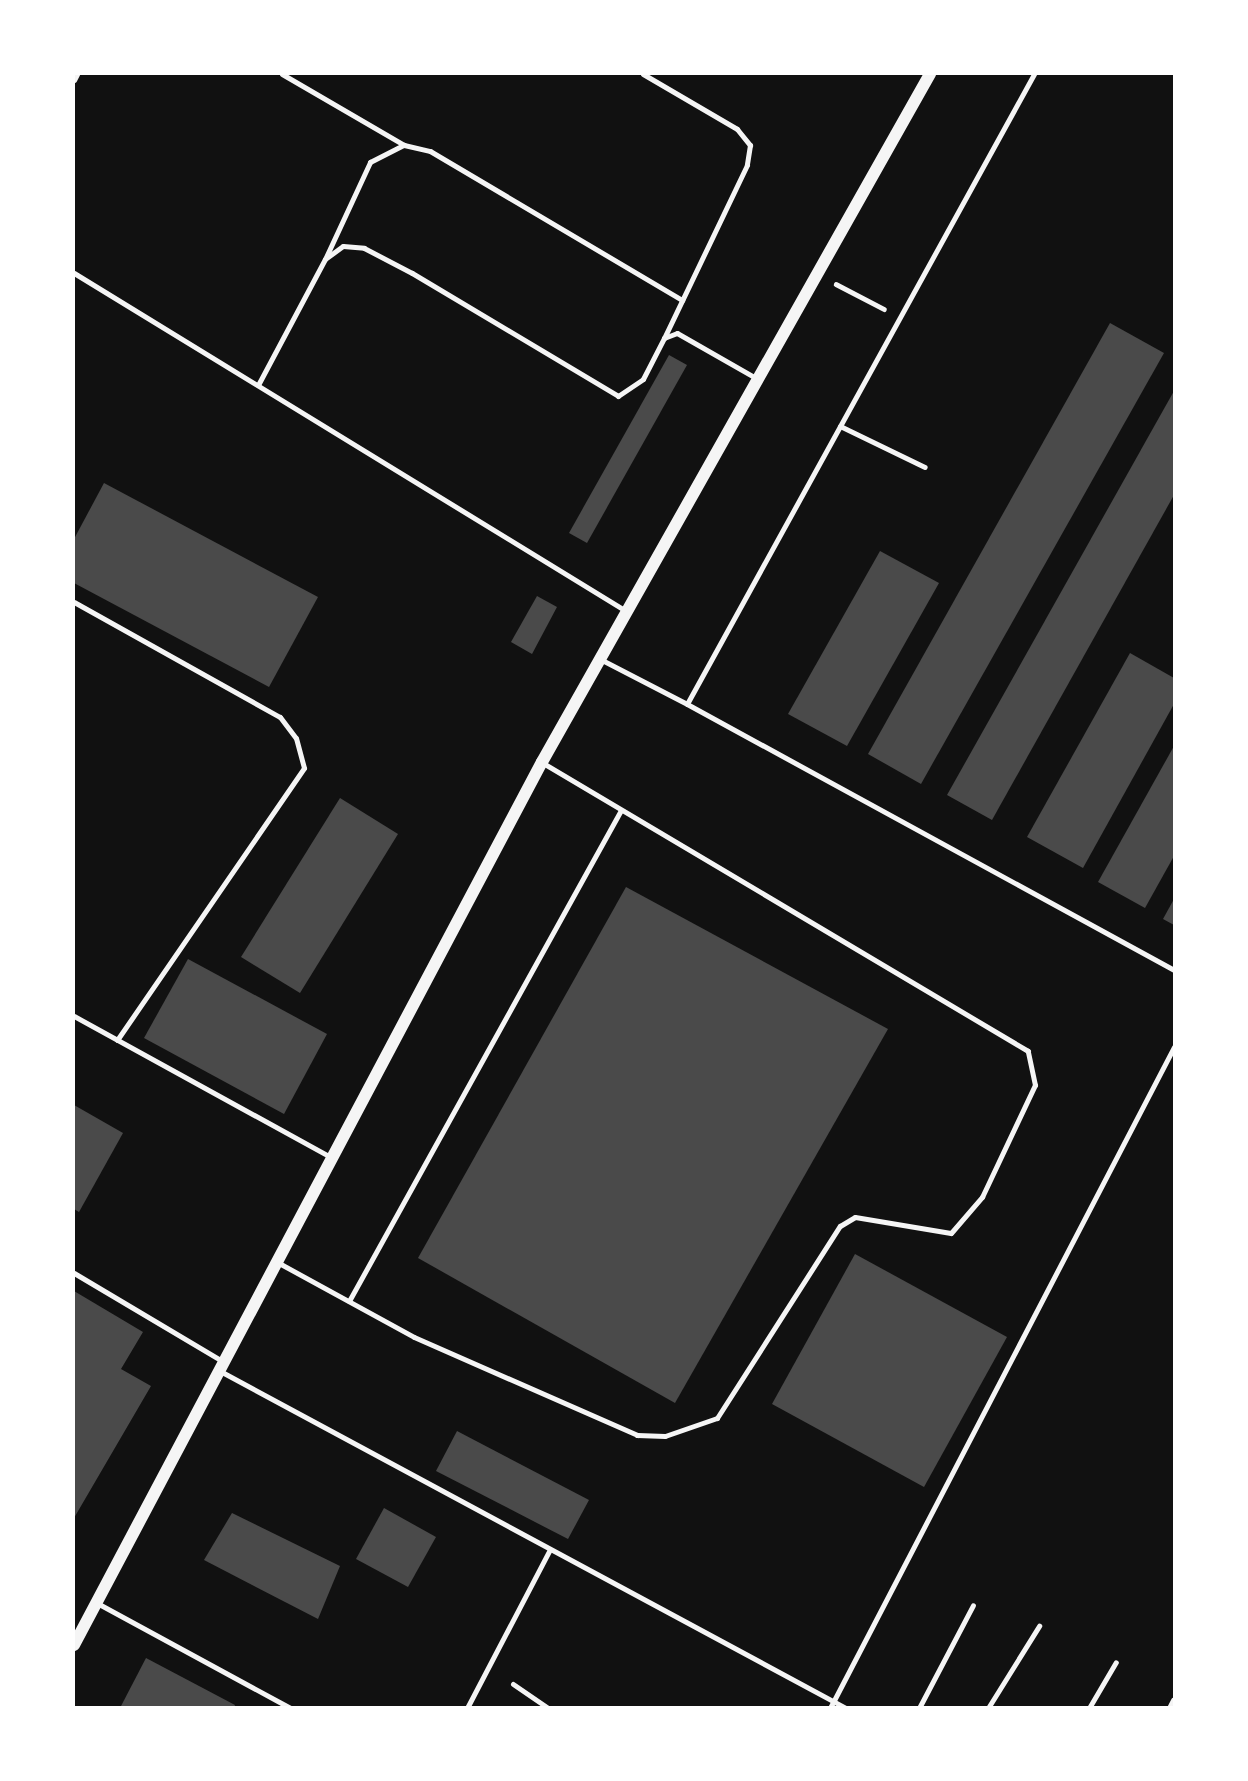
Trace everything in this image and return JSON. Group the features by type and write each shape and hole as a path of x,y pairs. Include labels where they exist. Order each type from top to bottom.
{"street":[{"path":"74,1645 542,762 814,272 930,74"}],"lane":[{"path":"74,80 77,74"},
{"path":"282,74 404,145 430,151 682,299"},
{"path":"325,259 343,246 364,248 618,396 643,379 747,164 750,145 737,129 643,74"},
{"path":"687,704 1034,74"},
{"path":"258,385 325,259 370,162 404,145"},
{"path":"74,273 627,611"},
{"path":"664,338 677,333 697,340 756,378"},
{"path":"840,426 925,467"},
{"path":"74,602 280,717 304,761 299,781 117,1040"},
{"path":"600,659 1174,970"},
{"path":"277,1262 414,1337 637,1435 665,1436 717,1418 840,1226 855,1217 951,1234 982,1197 1035,1084 1028,1051 542,762"},
{"path":"349,1301 621,810"},
{"path":"74,1016 331,1157"},
{"path":"830,1707 1174,1047"},
{"path":"74,1273 222,1366 550,1549 845,1707"},
{"path":"467,1707 550,1549"},
{"path":"97,1603 290,1707"},
{"path":"919,1707 973,1605"},
{"path":"988,1707 1040,1626"},
{"path":"1089,1707 1115,1662"},
{"path":"513,1684 548,1707"},
{"path":"1169,1707 1173,1700"}],"path":[{"path":"814,272 900,318"}],"building":[{"path":"1110,323 1164,353 921,784 868,754"},
{"path":"669,355 687,365 587,543 569,533"},
{"path":"1174,391 1174,495 992,820 947,795"},
{"path":"104,483 318,597 269,687 74,583 74,539"},
{"path":"880,551 939,583 847,746 788,714"},
{"path":"537,596 557,607 532,654 511,642"},
{"path":"1130,653 1174,678 1174,704 1083,868 1027,837"},
{"path":"1174,746 1174,856 1145,908 1098,882"},
{"path":"340,798 398,834 300,993 241,957"},
{"path":"626,887 888,1029 675,1403 418,1258"},
{"path":"1174,899 1174,925 1163,919"},
{"path":"188,959 327,1034 284,1114 144,1038"},
{"path":"74,1105 123,1133 79,1212 74,1209"},
{"path":"855,1254 1007,1337 924,1487 772,1404"},
{"path":"74,1291 143,1332 121,1369 151,1386 74,1518"},
{"path":"457,1431 589,1500 568,1539 436,1471"},
{"path":"384,1508 436,1537 408,1587 356,1559"},
{"path":"232,1513 340,1566 318,1619 204,1560"},
{"path":"146,1658 235,1705 234,1708 120,1708"}]}
